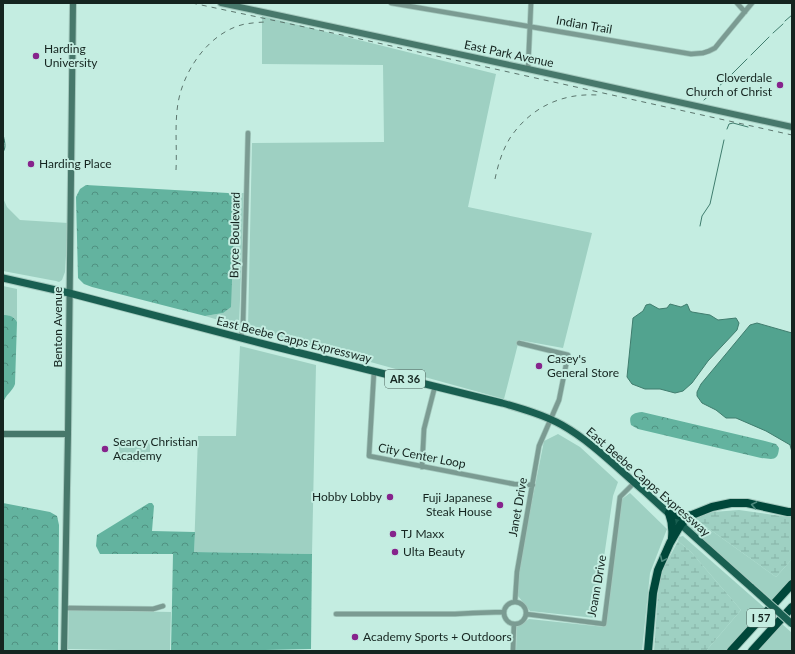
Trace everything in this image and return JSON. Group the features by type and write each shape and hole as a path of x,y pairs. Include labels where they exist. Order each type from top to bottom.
{"highway":[{"path":"669,514 685,517 712,507 731,503 747,503 792,512"},
{"path":"669,514 673,528 672,539"},
{"path":"648,651 653,593 658,570 672,539 681,524 692,515"},
{"name":"I 57","path":"731,651 792,584"},
{"name":"I 57","path":"752,651 792,607"}],"main road":[{"name":"East Beebe Capps Expressway","path":"3,278 69,293 502,403 551,419 583,439 681,524 792,624"}],"street":[{"name":"Benton Avenue","path":"64,651 73,3"},
{"name":"East Park Avenue","path":"220,3 792,127"},
{"name":"Indian Trail","path":"391,3 691,54 709,51 714,48 752,3"},
{"path":"528,69 531,3"},
{"path":"737,3 745,12"},
{"name":"Bryce Boulevard","path":"242,338 248,133"},
{"name":"Janet Drive","path":"515,602 517,572 540,446 559,400 568,355 519,343"},
{"name":"City Center Loop","path":"374,371 369,456 514,484 533,485"},
{"path":"422,467 424,428 435,386"},
{"path":"3,434 68,434"},
{"name":"Joann Drive","path":"526,614 604,624 620,497 634,483"},
{"path":"515,602 524,606 526,614 524,620 514,624 507,622 503,612 507,604 515,602"},
{"path":"65,608 154,609 163,606"},
{"path":"336,614 455,614 503,612"},
{"path":"513,651 514,624"}],"green space":[{"path":"262,16 496,74 468,207 592,233 563,348 519,340 504,399 248,328 252,143 384,142 383,65 262,64"},
{"path":"86,185 228,193 234,196 231,307 223,313 205,316 84,284 78,278 76,197 80,189"},
{"path":"228,193 244,193 239,326 205,316 223,313 234,196"},
{"path":"3,198 7,207 20,220 68,223 65,272 62,280 59,282 3,271"},
{"path":"3,286 17,289 17,322 12,317 3,315"},
{"path":"3,315 11,316 17,322 15,384 3,403"},
{"path":"240,346 316,365 312,554 194,552 198,436 236,436"},
{"path":"642,412 776,444 779,448 777,456 774,459 761,458 638,429 631,425 630,419 632,415"},
{"path":"558,434 580,447 618,482 613,496 595,618 530,611 518,596 518,571 544,441"},
{"path":"119,440 150,441 150,462 119,462"},
{"path":"630,493 667,529 650,573 642,651 516,651 517,627 529,619 605,627 622,499"},
{"path":"3,503 50,512 57,516 59,525 58,651 3,651"},
{"path":"149,503 152,503 154,506 152,531 195,532 194,552 312,554 311,649 171,651 173,554 100,554 96,546 97,535"},
{"path":"739,510 792,517 792,559 776,577 694,518 713,512"},
{"path":"694,518 776,577 792,559 792,580 773,601 689,527 690,522"},
{"path":"683,536 766,609 727,651 706,651 741,610 691,552 678,541 679,537"},
{"path":"678,541 691,552 741,610 706,651 654,651 660,581 663,569"},
{"path":"69,610 171,612 170,651 68,649"},
{"path":"781,623 792,633 792,651 757,651"}],"shaded area":[{"path":"650,304 659,309 667,308 670,304 681,307 687,304 692,312 710,315 718,320 736,318 739,323 737,330 708,361 692,383 683,391 675,393 660,389 645,389 632,384 627,377 633,318 643,311 646,305"},
{"path":"757,323 792,333 792,446 766,431 736,418 726,418 716,410 702,403 697,396 697,392 701,384 750,325"}],"waterway":[{"path":"785,21 792,15"},
{"path":"773,33 783,24"},
{"path":"751,55 769,37"},
{"path":"731,75 747,59"},
{"path":"704,100 729,77"},
{"path":"727,129 729,124 733,123 748,127"},
{"path":"3,134 5,146 3,152"},
{"path":"700,226 702,216 710,204 724,140"},
{"path":"790,445 792,452"}],"railway":[{"path":"192,3 792,135"},
{"path":"176,170 177,111 179,97 190,69 208,45 219,36 245,24 267,22"},
{"path":"495,179 497,169 507,143 518,127 527,118 548,104 559,100 584,95 597,95"}],"place":[{"name":"Harding University","path":"36,56"},
{"name":"Cloverdale Church of Christ","path":"780,85"},
{"name":"Harding Place","path":"31,164"},
{"name":"Casey's General Store","path":"539,366"},
{"name":"Searcy Christian Academy","path":"105,449"},
{"name":"Hobby Lobby","path":"390,497"},
{"name":"Fuji Japanese Steak House","path":"500,505"},
{"name":"TJ Maxx","path":"393,534"},
{"name":"Ulta Beauty","path":"395,552"},
{"name":"Academy Sports + Outdoors","path":"355,637"}]}
